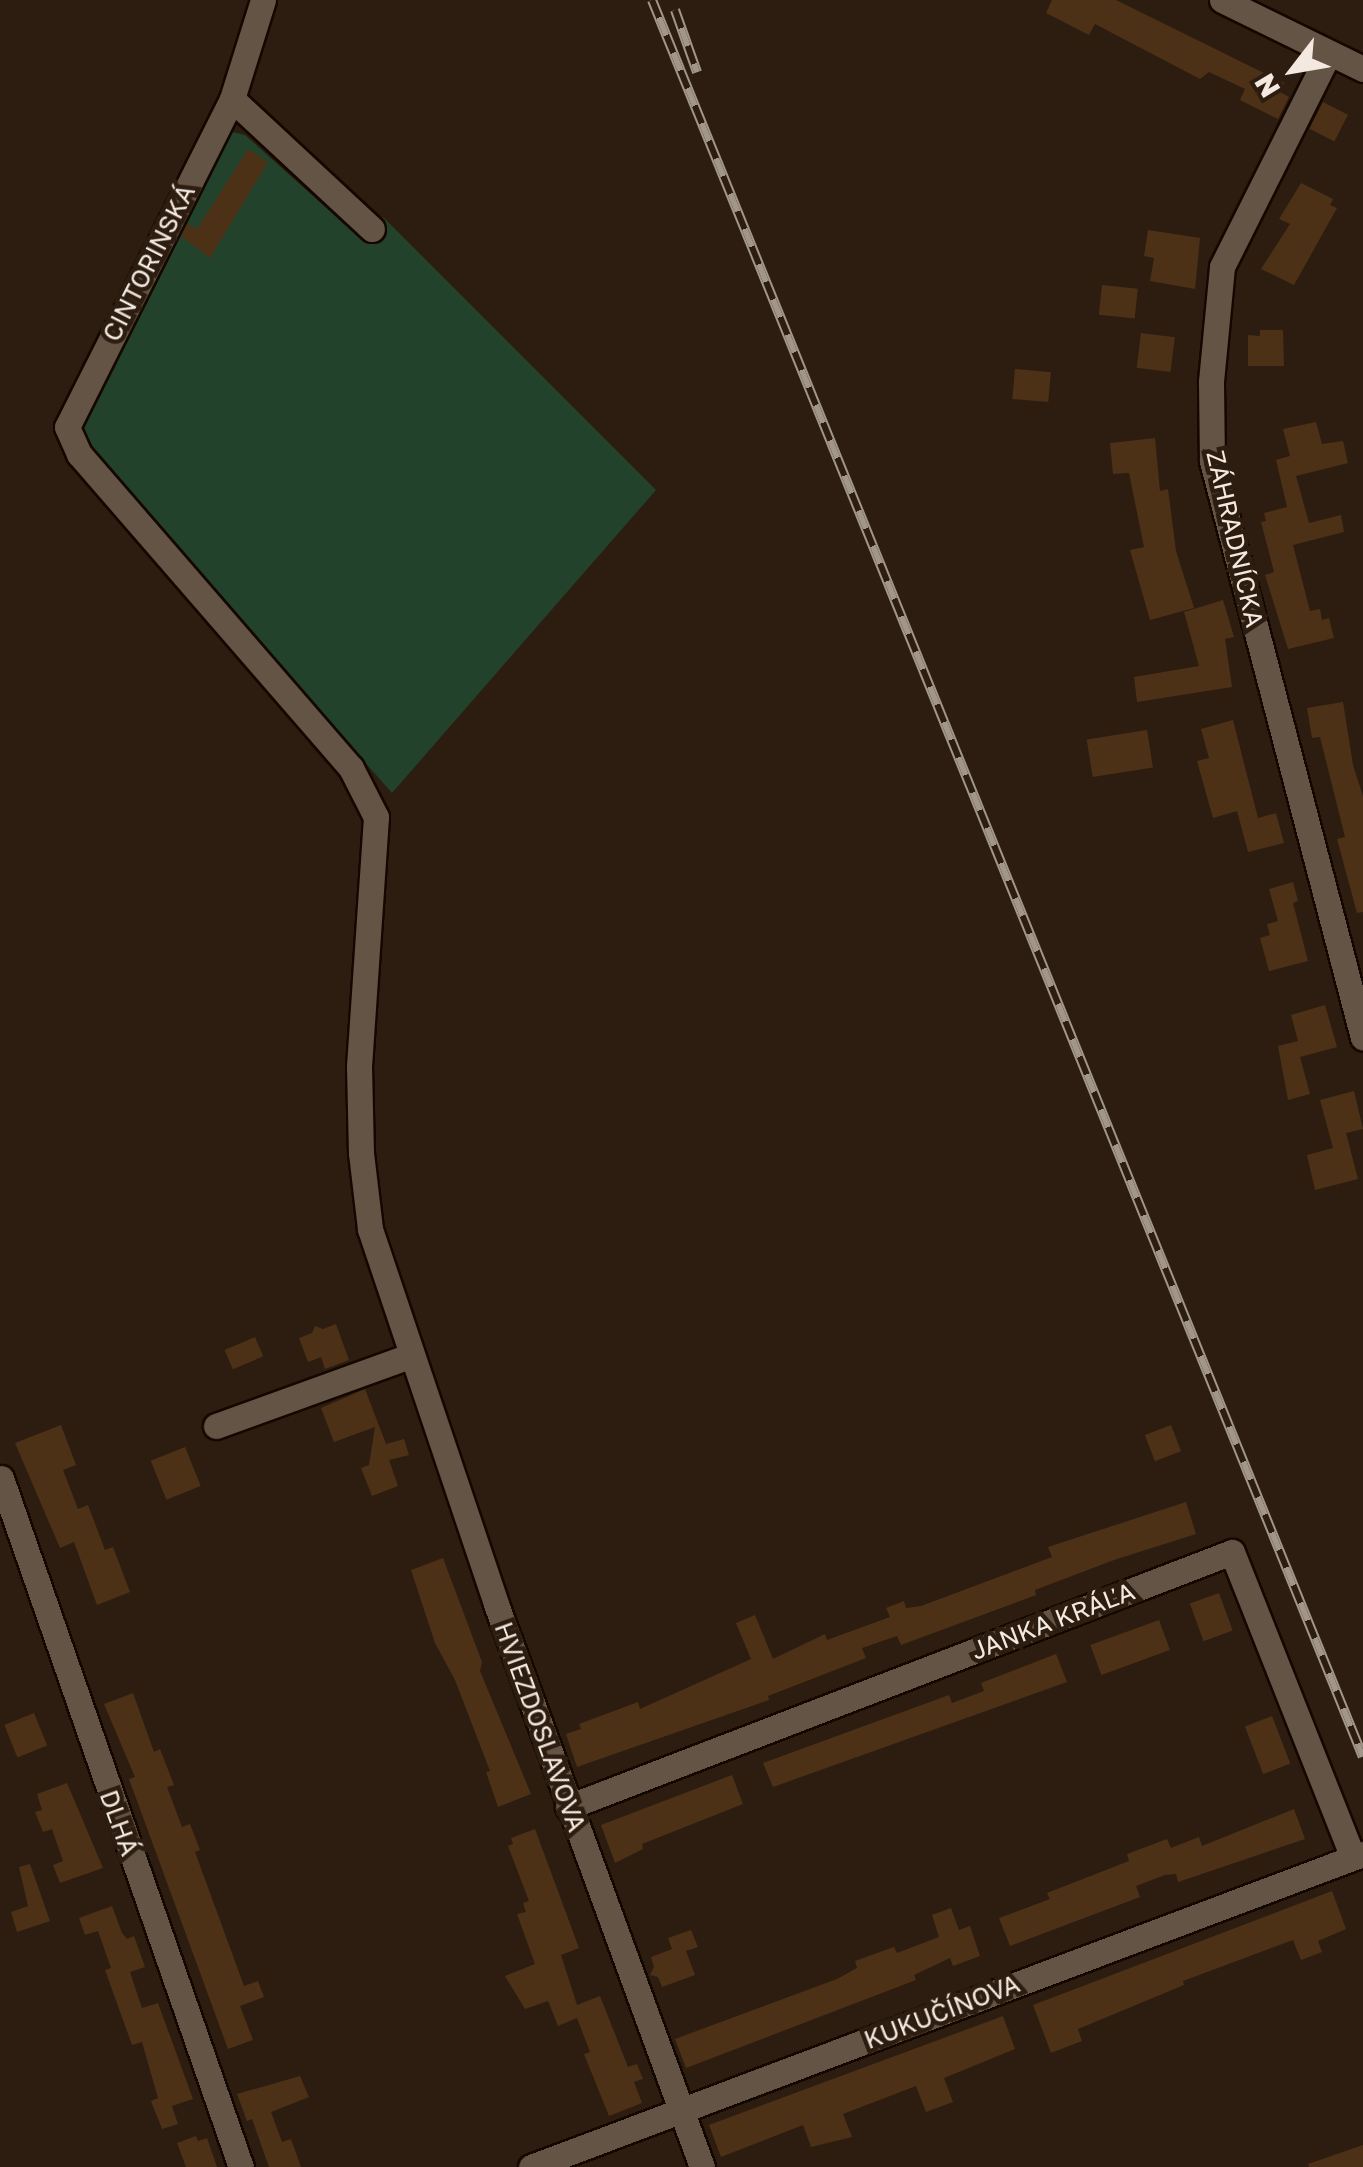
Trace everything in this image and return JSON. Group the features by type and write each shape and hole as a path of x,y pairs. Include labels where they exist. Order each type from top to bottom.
{"street":[{"name":"CINTORINSKÁ","path":"67,428 232,99 262,0"},
{"path":"1222,0 1363,69"},
{"name":"ZÁHRADNÍCKA","path":"1329,54 1222,267 1210,382 1212,462 1363,1038"},
{"path":"232,99 372,229"},
{"name":"HVIEZDOSLAVOVA","path":"67,428 79,454 352,768 376,818 360,1066 360,1136 370,1229 568,1807 702,2167"},
{"path":"216,1426 412,1355"},
{"name":"DLHÁ","path":"0,1478 240,2167"},
{"name":"JANKA KRÁĽA","path":"568,1807 1232,1552 1358,1855"},
{"name":"KUKUČÍNOVA","path":"531,2167 1358,1855"}],"green space":[{"path":"219,129 245,135 362,240 383,217 656,490 392,793 78,436"}],"building":[{"path":"1052,0 1116,0 1284,83 1280,92 1289,97 1278,119 1240,100 1245,89 1209,72 1200,79 1095,24 1089,35 1046,13"},
{"path":"1323,102 1348,115 1334,141 1309,129"},
{"path":"248,149 268,162 210,258 181,236 187,224 197,229"},
{"path":"1301,183 1333,199 1330,205 1337,208 1294,285 1261,269 1290,224 1279,219"},
{"path":"1148,230 1200,238 1195,289 1150,281 1154,258 1144,256"},
{"path":"1102,285 1138,289 1135,319 1099,315"},
{"path":"1260,330 1283,330 1284,366 1248,366 1248,335 1260,336"},
{"path":"1141,333 1175,337 1170,372 1137,368"},
{"path":"1015,369 1051,372 1048,402 1012,399"},
{"path":"1316,422 1322,444 1343,441 1348,463 1296,476 1309,523 1341,515 1344,532 1293,545 1310,611 1320,609 1322,620 1329,618 1334,638 1288,649 1265,575 1274,572 1261,522 1266,521 1264,513 1287,507 1276,460 1290,456 1283,429"},
{"path":"1155,438 1160,491 1168,489 1176,551 1194,608 1150,620 1130,550 1144,547 1129,473 1113,474 1110,443"},
{"path":"1223,600 1234,637 1225,639 1232,687 1137,702 1134,677 1199,666 1184,612"},
{"path":"1343,702 1353,765 1363,796 1363,912 1357,913 1337,839 1345,837 1320,737 1312,738 1307,708"},
{"path":"1233,720 1258,818 1276,813 1284,843 1248,852 1237,811 1213,818 1197,761 1209,758 1201,729"},
{"path":"1147,730 1153,768 1093,777 1087,740"},
{"path":"1293,882 1298,901 1293,903 1308,961 1269,971 1260,938 1270,935 1267,924 1278,921 1269,889"},
{"path":"1325,1005 1337,1047 1300,1057 1310,1094 1288,1100 1278,1046 1298,1041 1291,1015"},
{"path":"1354,1091 1363,1129 1346,1133 1358,1179 1315,1190 1307,1155 1333,1148 1320,1100"},
{"path":"336,1324 349,1360 325,1369 321,1357 308,1362 299,1338 312,1333 315,1326 323,1329"},
{"path":"255,1337 263,1356 233,1369 225,1350"},
{"path":"365,1389 386,1444 404,1439 409,1455 389,1460 398,1486 372,1496 361,1468 369,1465 375,1427 334,1442 321,1408"},
{"path":"61,1425 76,1465 63,1470 78,1509 88,1505 105,1550 113,1547 130,1592 97,1605 74,1542 60,1548 15,1443"},
{"path":"1171,1425 1181,1451 1155,1461 1145,1435"},
{"path":"185,1447 201,1486 166,1500 151,1461"},
{"path":"1186,1502 1196,1534 1114,1560 1035,1590 1036,1595 901,1645 897,1636 862,1648 866,1658 768,1696 769,1700 577,1767 566,1734 581,1729 579,1724 638,1702 640,1709 751,1659 736,1623 755,1615 773,1659 825,1634 827,1640 890,1617 886,1608 904,1601 906,1608 921,1606 1052,1557 1048,1547"},
{"path":"443,1558 482,1662 480,1671 531,1794 498,1807 486,1772 490,1771 455,1680 435,1643 411,1570"},
{"path":"1219,1593 1233,1631 1204,1641 1190,1604"},
{"path":"1159,1620 1170,1650 1101,1675 1090,1645"},
{"path":"1056,1654 1067,1682 773,1787 763,1763 949,1695 952,1703 984,1691 981,1683"},
{"path":"133,1693 154,1752 160,1749 174,1785 167,1787 182,1827 190,1824 200,1850 195,1852 244,1986 258,1981 264,1997 240,2006 253,2040 228,2049 129,1779 135,1777 104,1704"},
{"path":"34,1713 47,1745 17,1757 4,1725"},
{"path":"1272,1716 1290,1764 1263,1774 1245,1726"},
{"path":"732,1775 743,1804 642,1844 643,1849 615,1863 601,1825"},
{"path":"67,1783 103,1868 60,1883 53,1865 63,1861 52,1829 43,1832 35,1812 42,1810 37,1794"},
{"path":"1294,1809 1305,1839 1178,1882 1176,1874 1165,1875 1136,1886 1140,1897 1010,1946 999,1918 1050,1899 1047,1893 1129,1861 1127,1854 1167,1839 1171,1848 1199,1837 1202,1846"},
{"path":"535,1829 579,1948 561,1955 577,2005 600,1996 628,2067 637,2064 643,2079 634,2082 642,2103 609,2116 584,2054 590,2052 577,2018 558,2026 548,2001 525,2009 505,1976 535,1964 517,1914 526,1912 523,1903 529,1901 508,1846 513,1844 511,1838"},
{"path":"30,1864 50,1921 17,1932 11,1912 28,1906 19,1867"},
{"path":"1332,1891 1346,1929 1318,1941 1322,1952 1301,1960 1293,1940 1183,1981 1184,1985 1078,2029 1082,2041 1051,2053 1033,2005"},
{"path":"112,1906 122,1933 127,1939 134,1936 145,1967 130,1972 142,2008 158,2003 193,2099 172,2106 178,2124 162,2129 151,2101 158,2098 142,2042 132,2045 105,1970 111,1968 98,1931 85,1935 79,1918"},
{"path":"951,1908 959,1930 970,1926 980,1956 953,1966 950,1958 914,1975 916,1980 686,2068 675,2039 837,1979 857,1968 855,1961 894,1947 897,1953 939,1937 932,1915"},
{"path":"691,1930 698,1947 686,1951 695,1975 662,1987 658,1977 650,1975 654,1967 651,1957 672,1949 668,1938"},
{"path":"1003,2016 1015,2049 944,2078 953,2102 926,2112 916,2086 843,2114 852,2137 811,2147 803,2125 721,2157 709,2125"},
{"path":"300,2076 309,2097 271,2112 282,2142 291,2139 301,2167 269,2167 252,2119 247,2121 237,2094"},
{"path":"196,2136 198,2141 207,2138 217,2167 186,2167 177,2143"},
{"path":"1363,2145 1363,2167 1309,2167 1308,2164"}],"railway":[{"path":"652,0 1363,1757"},
{"path":"675,10 697,72"}]}
